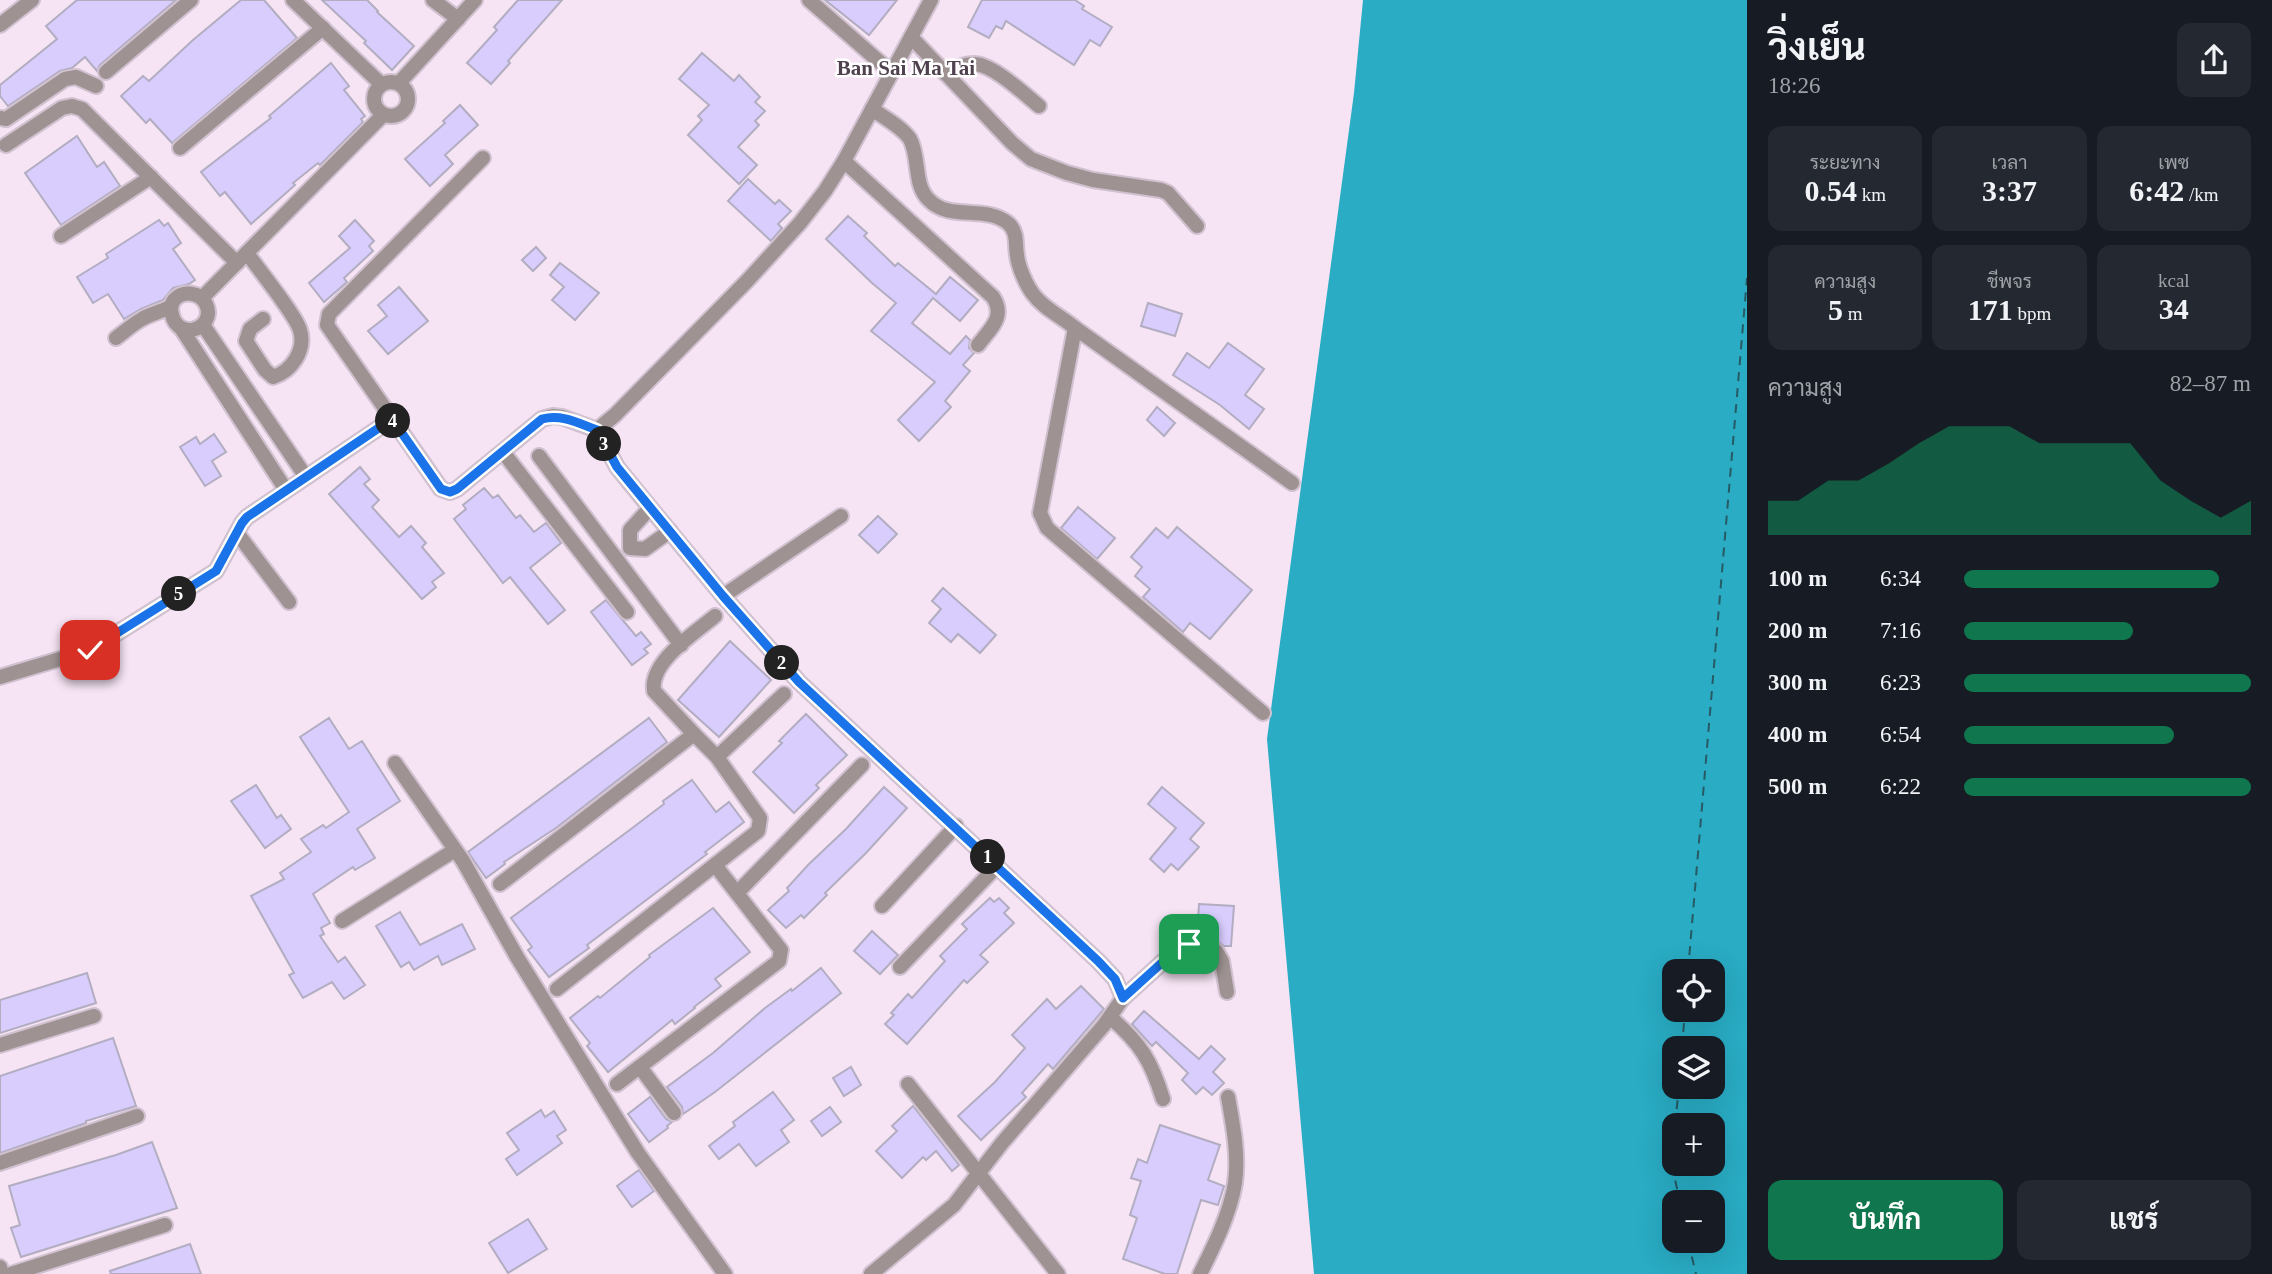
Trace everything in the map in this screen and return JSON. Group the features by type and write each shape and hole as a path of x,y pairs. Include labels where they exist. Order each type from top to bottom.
{"street":[{"path":"0,25 32,0"},
{"path":"106,72 191,0"},
{"path":"293,0 381,84"},
{"path":"433,0 458,19"},
{"path":"399,83 475,0"},
{"path":"809,0 891,72"},
{"path":"597,430 747,281 800,223 845,161 931,0"},
{"path":"180,148 323,29"},
{"path":"911,37 1012,143 1031,159 1093,180 1161,190 1168,193 1197,226"},
{"path":"946,74 974,63 988,66 1039,106"},
{"path":"0,118 6,119 65,79 76,77 88,80 96,86"},
{"path":"390,81 399,83 406,89 409,98 407,107 401,114 392,117 383,115 377,109 375,91 381,84 390,81"},
{"path":"6,145 62,108 72,106 88,112 151,177 242,258 300,327 303,343 298,356 289,368 273,377 265,370 246,341 250,329 263,319"},
{"path":"872,109 907,135 920,184 928,200 945,211 981,213 1011,225 1015,232 1017,257 1034,296 1292,483"},
{"path":"202,298 383,115"},
{"path":"484,158 327,320 327,325 441,489 450,492 457,489 542,419 562,417 597,430 617,467 723,596 799,682 1098,961 1115,979 1123,998"},
{"path":"845,161 993,297 999,306 999,314 978,345"},
{"path":"61,236 151,177"},
{"path":"181,328 195,330 203,325 208,316 202,298 193,293 175,299 171,307 171,317 181,328 286,490"},
{"path":"116,338 143,318 171,307"},
{"path":"203,325 306,477"},
{"path":"1075,328 1040,513 1042,520 1047,528 1263,713"},
{"path":"0,677 90,650 216,571 247,517 392,419"},
{"path":"503,452 628,612"},
{"path":"539,456 681,645"},
{"path":"630,548 631,530 650,508"},
{"path":"723,596 841,516"},
{"path":"617,559 630,548 645,549 670,531"},
{"path":"237,533 289,602"},
{"path":"557,989 758,831 760,818 717,757 654,691 652,682 661,665 715,616"},
{"path":"717,757 784,694"},
{"path":"500,884 694,734"},
{"path":"395,763 455,850 517,957 638,1153 725,1274"},
{"path":"737,892 862,765"},
{"path":"882,906 956,827"},
{"path":"342,921 455,850"},
{"path":"617,1084 779,961 781,950 715,865"},
{"path":"900,967 997,866"},
{"path":"871,1274 954,1205 1123,998 1177,949 1189,944 1208,945 1216,951 1222,961 1227,992"},
{"path":"0,1045 94,1016"},
{"path":"1110,1017 1142,1048 1163,1099"},
{"path":"640,1067 674,1113"},
{"path":"908,1084 1058,1274"},
{"path":"1200,1274 1227,1213 1235,1182 1235,1142 1228,1097"},
{"path":"0,1163 137,1116"},
{"path":"11,1274 165,1225"},
{"path":"0,1267 2,1274"}],"water":[{"path":"1363,0 1747,0 1747,1274 1314,1274 1267,739 1354,93"}],"building":[{"path":"77,0 176,0 100,65 97,71 85,57 72,68 60,71 8,106 0,96 0,85 57,39 46,26"},
{"path":"241,0 264,0 297,38 172,143 150,119 146,123 121,96 143,76 149,81"},
{"path":"322,0 367,0 414,46 392,70 364,43 366,41"},
{"path":"518,0 562,0 491,84 467,63 497,30 494,27"},
{"path":"825,0 897,0 869,35"},
{"path":"982,0 1075,0 1084,6 1082,9 1112,27 1100,46 1090,40 1074,65 1006,21 1002,29 996,26 989,38 968,27"},
{"path":"702,53 734,81 739,75 760,97 755,102 765,111 755,121 759,125 738,147 757,165 739,184 688,135 702,120 698,116 709,105 679,79"},
{"path":"331,63 349,86 344,90 365,116 361,119 363,122 320,165 318,163 293,183 295,185 251,224 225,192 220,196 201,172 271,118 269,116"},
{"path":"460,105 478,125 445,155 453,164 430,186 405,159 445,123 443,121"},
{"path":"77,136 97,167 104,162 120,186 61,225 25,173"},
{"path":"748,179 775,204 779,200 791,211 778,224 782,228 771,241 728,201"},
{"path":"848,216 867,233 864,236 895,266 898,263 936,294 950,277 978,300 960,321 933,298 912,323 950,354 966,336 970,340 969,348 974,353 963,365 970,371 945,401 951,407 919,441 898,420 935,382 871,331 896,303 826,239"},
{"path":"159,220 164,226 168,223 181,243 173,249 195,280 173,288 163,300 124,319 108,294 93,303 77,277 108,258 106,254"},
{"path":"355,220 374,241 369,246 373,251 344,278 347,282 324,302 309,283 350,248 339,236"},
{"path":"536,247 546,258 533,271 522,260"},
{"path":"560,263 599,293 575,320 552,300 564,287 550,275"},
{"path":"399,287 428,321 388,354 368,331 387,316 378,305"},
{"path":"1148,303 1182,314 1175,336 1141,326"},
{"path":"1228,343 1264,369 1245,395 1264,409 1249,429 1220,405 1173,375 1187,353 1209,368"},
{"path":"1157,407 1175,423 1164,436 1147,420"},
{"path":"214,434 226,452 212,461 221,476 205,486 180,447 196,437 200,444"},
{"path":"360,467 370,479 364,484 379,500 372,507 399,537 411,526 426,543 422,547 444,573 432,582 436,587 422,599 329,494"},
{"path":"484,488 493,498 498,495 516,518 520,515 534,532 546,523 561,543 530,568 565,610 548,624 510,577 503,583 454,519 466,509 463,505"},
{"path":"1078,507 1115,538 1097,559 1061,528"},
{"path":"878,516 897,534 878,553 859,535"},
{"path":"1177,527 1252,590 1210,639 1190,623 1183,632 1143,597 1150,589 1135,576 1142,567 1131,557 1156,528 1168,538"},
{"path":"943,588 996,635 980,653 958,634 951,642 929,623 941,609 932,601"},
{"path":"606,600 636,636 641,632 651,644 644,649 648,653 632,665 591,612"},
{"path":"730,641 771,680 719,737 678,700"},
{"path":"806,714 847,755 816,785 819,788 794,813 753,772"},
{"path":"329,718 349,749 362,741 400,801 357,829 375,858 355,870 353,867 313,894 330,923 321,928 324,934 320,936 338,962 345,957 365,985 344,999 332,982 303,998 289,975 294,973 251,896 284,879 280,873 311,852 301,839 323,825 326,828 349,812 300,737"},
{"path":"649,718 667,742 486,878 468,852"},
{"path":"692,780 716,812 729,802 744,822 705,852 707,854 587,945 589,948 549,977 528,950 532,947 511,918 664,804 663,801"},
{"path":"256,785 277,818 281,815 291,829 265,848 231,801"},
{"path":"884,787 907,808 804,918 801,915 786,928 768,910 789,891 787,888 808,865"},
{"path":"1162,787 1204,823 1190,839 1199,847 1178,870 1171,864 1164,872 1150,859 1176,828 1148,804"},
{"path":"990,898 994,902 999,898 1009,908 1004,913 1014,923 980,955 988,962 967,983 964,980 907,1044 885,1024 894,1015 891,1013 908,994 912,998 945,961 940,956 967,929 962,924"},
{"path":"1199,904 1234,906 1231,946 1224,946 1209,936 1197,935"},
{"path":"713,908 750,952 715,979 721,986 695,1008 675,1024 672,1020 608,1072 587,1046 590,1043 570,1018 598,996 600,998 650,957 649,955"},
{"path":"400,912 420,945 462,924 475,949 442,965 438,956 414,970 409,962 401,967 376,926"},
{"path":"872,931 898,955 880,974 854,951"},
{"path":"821,968 841,993 683,1114 682,1107 667,1087 713,1053 765,1008"},
{"path":"87,973 96,1003 0,1033 0,1000"},
{"path":"1081,986 1104,1009 1053,1069 1048,1064 1022,1093 1026,1097 981,1140 958,1116 995,1082 1025,1048 1012,1035 1047,999 1056,1009"},
{"path":"1144,1011 1199,1059 1211,1046 1225,1059 1213,1072 1224,1083 1212,1095 1203,1087 1196,1094 1182,1080 1188,1073 1156,1042 1152,1046 1132,1024"},
{"path":"113,1038 136,1106 86,1121 0,1153 0,1076"},
{"path":"851,1067 861,1085 844,1096 833,1078"},
{"path":"773,1092 794,1120 781,1130 789,1142 756,1166 739,1144 719,1159 709,1146 735,1126 733,1122"},
{"path":"650,1097 666,1119 672,1122 649,1142 628,1114"},
{"path":"913,1106 959,1165 952,1171 936,1151 926,1160 923,1157 902,1178 876,1151 897,1131 892,1126"},
{"path":"830,1107 841,1122 822,1136 811,1121"},
{"path":"541,1110 545,1117 554,1111 566,1130 557,1136 562,1143 517,1175 506,1159 519,1150 507,1133"},
{"path":"1160,1125 1220,1145 1208,1180 1224,1186 1218,1205 1201,1200 1177,1274 1165,1274 1123,1259 1137,1218 1130,1215 1141,1181 1131,1178 1138,1159 1147,1163"},
{"path":"152,1142 177,1208 21,1257 11,1228 20,1225 9,1186"},
{"path":"639,1170 654,1191 632,1207 617,1186"},
{"path":"528,1219 547,1249 508,1273 489,1243"},
{"path":"190,1244 201,1274 111,1274 110,1271"}],"ferry route":[{"path":"1689,959 1747,278"},
{"path":"1683,1036 1684,1022"},
{"path":"1676,1113 1678,1099"},
{"path":"1674,1176 1677,1190"},
{"path":"1691,1253 1696,1274"}],"district":[{"name":"Ban Sai Ma Tai","path":"906,68"}],"route":[{"path":"90,650 216,571 247,517 392,419 441,489 450,492 542,419 562,417 597,430 617,467 723,596 799,682 1098,961 1115,979 1123,998 1177,949 1189,944"}]}
